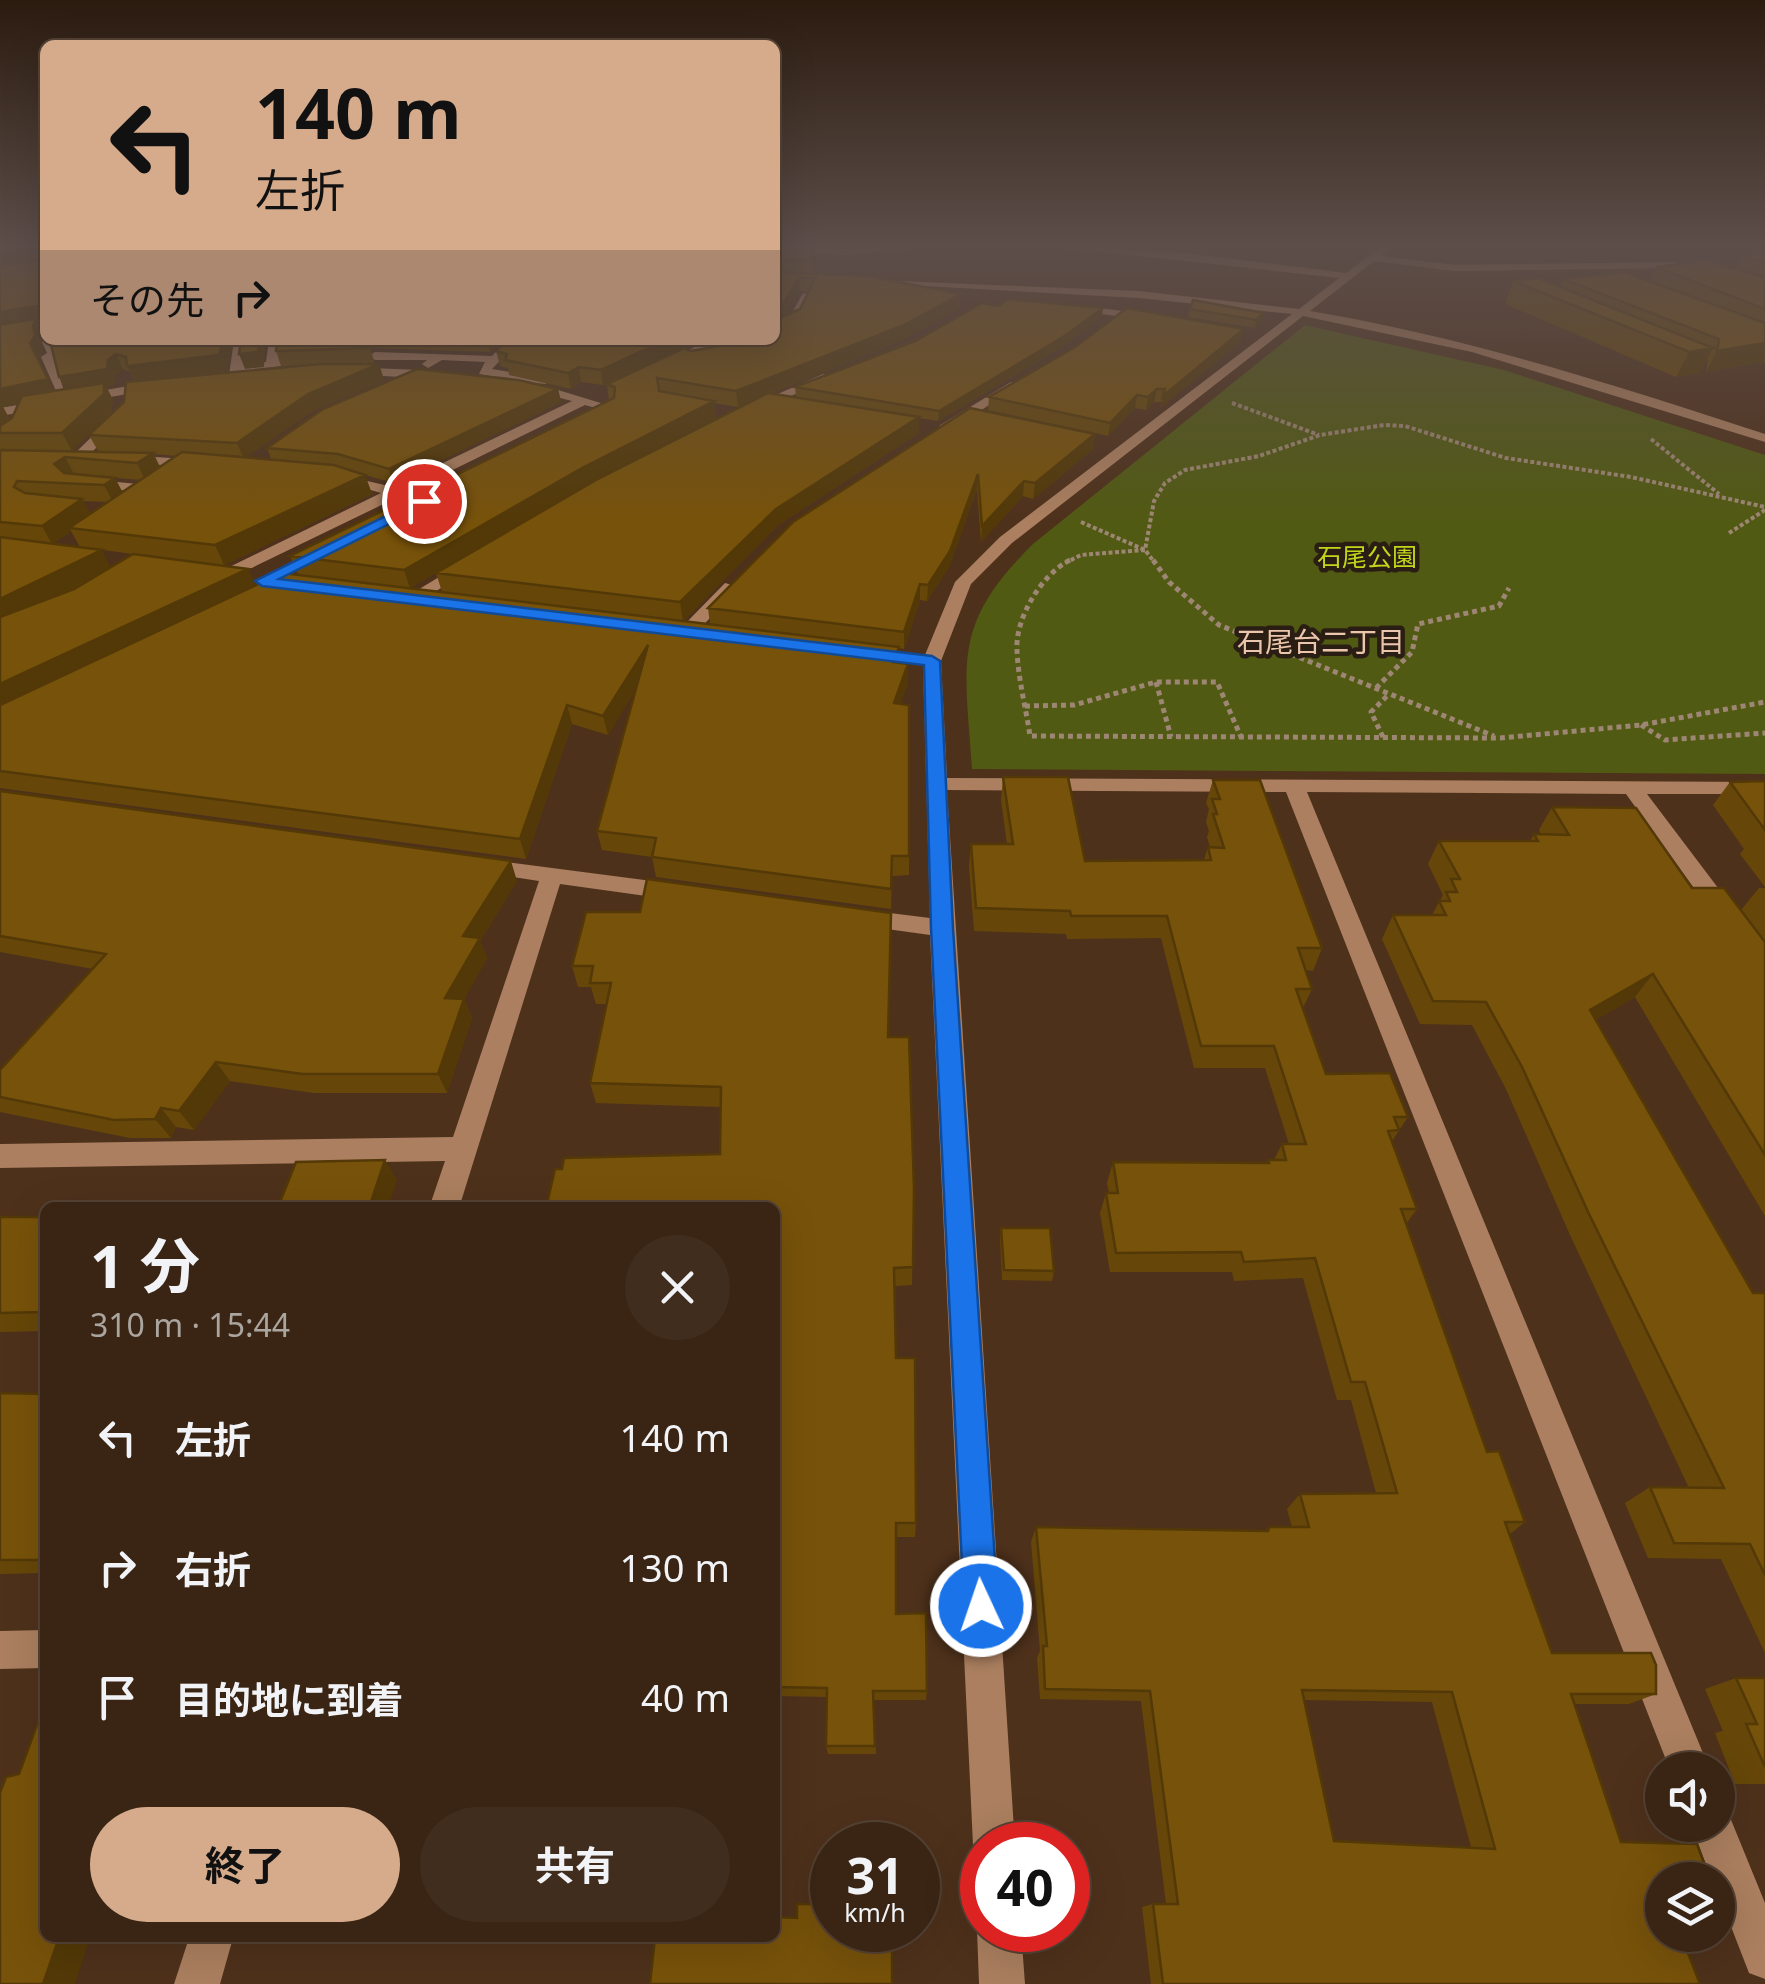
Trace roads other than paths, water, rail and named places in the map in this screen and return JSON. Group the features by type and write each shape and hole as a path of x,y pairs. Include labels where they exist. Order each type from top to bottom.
{"street":[{"path":"993,1822 942,928 932,661 963,582 1006,540 1118,446 1198,392 1258,337"},
{"path":"1416,337 1489,352 1765,438"},
{"path":"50,345 54,354 47,358 60,388"},
{"path":"235,370 239,345"},
{"path":"272,365 274,345"},
{"path":"388,387 418,373 438,345"},
{"path":"508,345 483,371 599,402"},
{"path":"701,345 705,346 721,350 652,375 705,346"},
{"path":"217,372 338,358 434,355 492,359"},
{"path":"235,370 454,376"},
{"path":"739,415 838,372"},
{"path":"0,412 162,373"},
{"path":"923,433 941,430 1034,374"},
{"path":"472,378 599,402"},
{"path":"0,399 60,388 178,382"},
{"path":"77,459 122,415 124,383"},
{"path":"767,400 805,407"},
{"path":"248,601 292,584 214,575 526,428 599,402"},
{"path":"526,428 547,404"},
{"path":"15,430 22,408"},
{"path":"967,414 985,418"},
{"path":"59,458 97,459"},
{"path":"117,459 228,466"},
{"path":"133,500 188,462"},
{"path":"324,475 424,501"},
{"path":"74,482 149,489"},
{"path":"408,509 441,493"},
{"path":"262,581 343,541"},
{"path":"453,602 404,596 478,558"},
{"path":"668,628 697,632 744,574"},
{"path":"857,652 932,661"},
{"path":"937,784 1765,788"},
{"path":"1294,786 1683,1752"},
{"path":"1632,788 1765,968"},
{"path":"454,862 689,894"},
{"path":"446,1202 552,875"},
{"path":"825,912 942,928"},
{"path":"0,1156 462,1149"},
{"path":"0,1650 40,1649"},
{"path":"1719,1842 1765,1958"},
{"path":"196,1984 210,1942"},
{"path":"1000,1952 1002,1984"}],"district":[{"name":"石尾台二丁目","path":"1321,642"}],"park label":[{"name":"石尾公園","path":"1367,557"}]}
